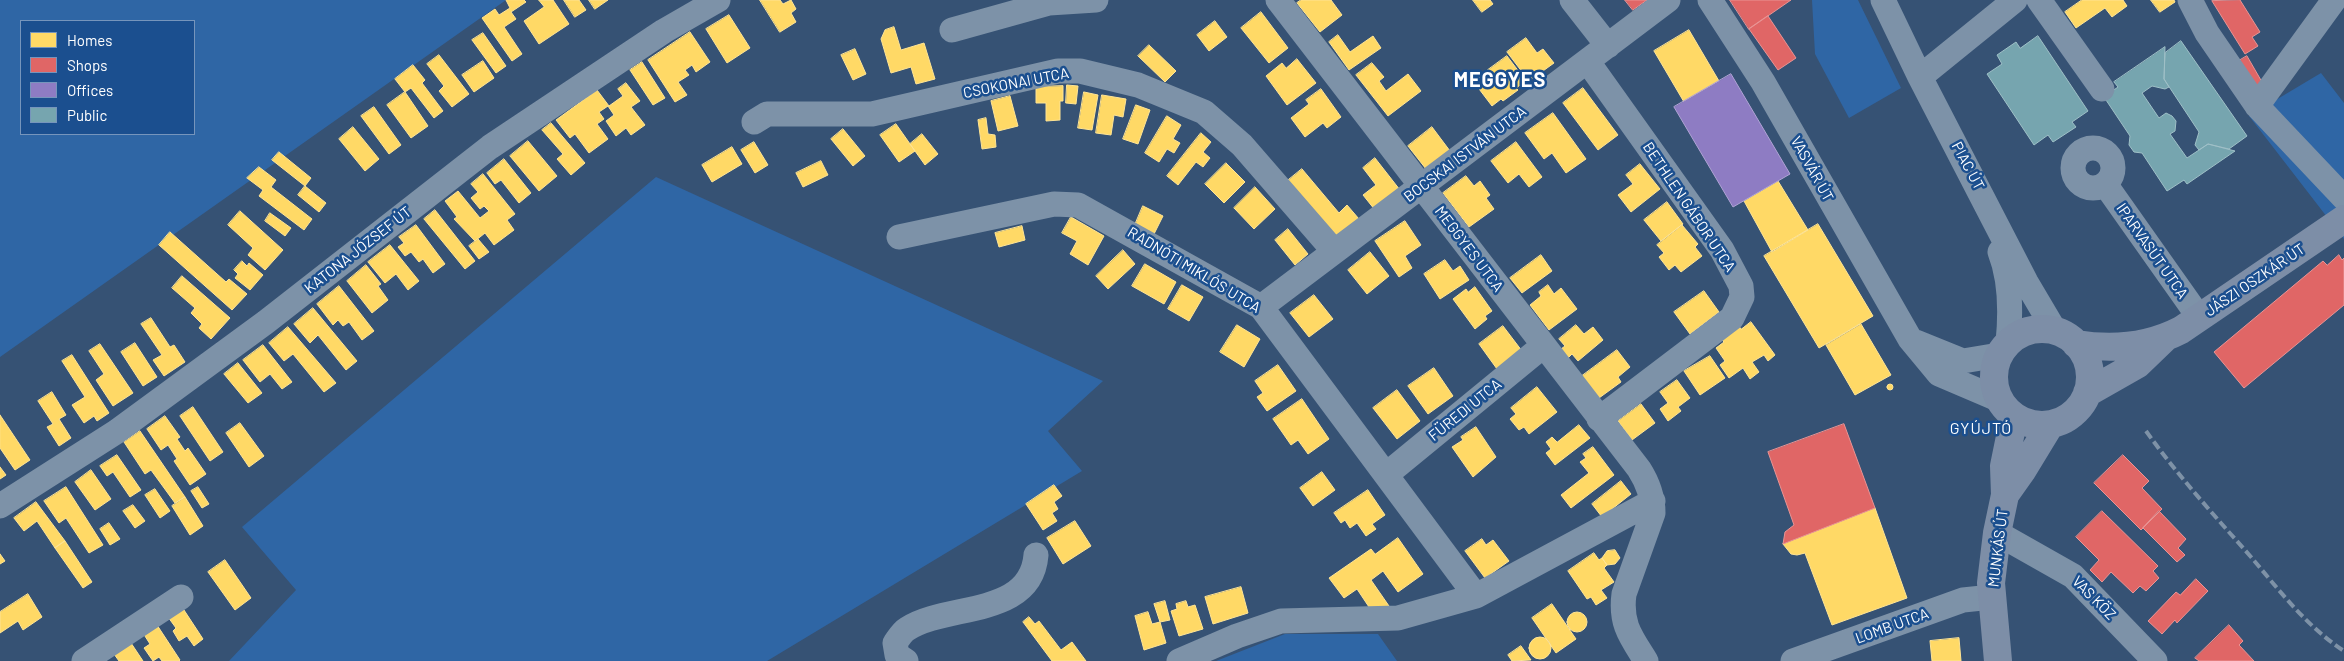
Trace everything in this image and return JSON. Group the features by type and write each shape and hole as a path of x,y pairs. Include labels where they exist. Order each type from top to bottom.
{"main road":[{"name":"JÁSZI OSZKÁR ÚT","path":"2165,338 2344,219"},
{"path":"2005,495 2004,466 2007,409 1994,378 2004,349 2025,332 2035,330 2109,348 2165,338"},
{"path":"2007,409 2031,424 2050,425 2070,416 2081,406 2088,393 2090,383 2087,362 2066,338"},
{"path":"2088,393 2138,364 2165,338"},
{"path":"2005,495 2022,472 2050,425"},
{"name":"MUNKÁS ÚT","path":"1998,661 1991,583 1997,533 2005,495"}],"street":[{"name":"KATONA JÓZSEF ÚT","path":"0,506 116,432 266,322 490,147 664,31 718,0"},
{"path":"952,30 1049,3 1096,0"},
{"name":"MEGGYES UTCA","path":"1278,0 1639,469 1648,485 1653,501"},
{"path":"1572,0 1608,46"},
{"name":"BOCSKAI ISTVÁN UTCA","path":"1261,307 1668,0"},
{"name":"VASVÁR ÚT","path":"1710,0 1762,82 1910,339 1939,374 2007,409"},
{"name":"PIAC ÚT","path":"1883,0 2026,282 2066,338"},
{"path":"1920,76 2015,0"},
{"path":"2039,0 2102,89"},
{"path":"2190,0 2207,33 2257,106 2344,198"},
{"path":"2257,106 2334,0"},
{"name":"BETHLEN GÁBOR UTCA","path":"1588,62 1722,250 1741,286 1742,296 1732,318 1599,419"},
{"name":"CSOKONAI UTCA","path":"754,122 767,114 872,114 1058,72 1080,71 1138,85 1204,112 1242,145 1334,251"},
{"path":"1910,339 1932,350 1963,361 2004,349 2011,319 2006,266 1957,145"},
{"name":"IPARVASÚT UTCA","path":"2105,184 2199,317"},
{"name":"RADNÓTI MIKLÓS UTCA","path":"899,237 1054,204 1078,205 1261,307 1476,596"},
{"name":"FÜREDI UTCA","path":"1387,474 1543,346"},
{"path":"1179,661 1237,636 1281,621 1398,618 1476,596 1653,501 1653,513 1624,594 1623,606 1625,627 1646,661"},
{"name":"VAS KÖZ","path":"1997,533 2074,576 2155,661"},
{"path":"906,661 897,655 895,643 906,629 935,616 996,603 1021,588 1030,578 1035,568 1036,555"},
{"path":"84,661 181,597"},
{"name":"LOMB UTCA","path":"1794,661 1963,600 1992,597"}],"shaded area":[{"path":"0,0 506,0 0,357"},
{"path":"1812,0 1858,0 1901,88 1849,118 1815,54"},
{"path":"2321,73 2344,103 2344,239 2249,116"},
{"path":"656,177 1103,381 1048,431 1082,471 767,661 229,661 296,590 242,527"},
{"path":"1285,634 1378,634 1397,661 1216,661"}],"building: Homes":[{"path":"506,0 524,0 526,2 511,12 516,19 504,27 522,54 512,61 482,18 495,9 499,15 510,8"},
{"path":"539,0 553,0 569,24 539,44 524,21 544,7"},
{"path":"564,0 579,0 586,10 575,17"},
{"path":"589,0 608,0 595,9"},
{"path":"760,0 780,0 783,4 791,0 796,9 791,13 796,22 780,32"},
{"path":"1301,0 1331,0 1342,15 1320,32 1297,3"},
{"path":"1473,0 1490,0 1493,4 1482,12"},
{"path":"2082,0 2123,0 2127,6 2112,17 2105,8 2076,28 2065,12"},
{"path":"2151,0 2174,0 2175,2 2160,12"},
{"path":"1261,12 1288,48 1269,63 1241,28"},
{"path":"729,15 750,48 727,63 706,29"},
{"path":"1215,21 1227,37 1209,51 1197,35"},
{"path":"894,27 901,50 924,43 935,79 916,84 911,67 891,73 881,39 885,30"},
{"path":"1689,30 1719,81 1684,102 1654,51"},
{"path":"690,32 710,62 696,72 692,65 685,70 689,75 678,82 687,95 675,102 648,60"},
{"path":"483,33 506,66 496,73 472,40"},
{"path":"1338,35 1350,52 1373,36 1381,48 1349,70 1329,42"},
{"path":"1526,38 1537,53 1543,49 1554,63 1529,81 1507,52"},
{"path":"1149,45 1176,71 1165,82 1138,56"},
{"path":"855,49 866,74 853,80 841,55"},
{"path":"439,55 469,94 452,107 439,91 444,86 427,64"},
{"path":"1507,56 1526,81 1516,88 1518,90 1503,101 1501,99 1492,106 1473,81"},
{"path":"1297,59 1316,83 1287,105 1266,76 1282,63 1286,68"},
{"path":"483,61 494,78 474,92 462,75"},
{"path":"642,62 665,98 653,105 630,70"},
{"path":"1372,63 1384,77 1379,81 1386,91 1408,74 1421,91 1388,116 1356,75"},
{"path":"413,65 425,80 422,83 443,111 434,118 411,88 405,92 395,79"},
{"path":"626,83 640,101 631,107 645,125 631,135 626,128 616,136 606,121 614,115 608,106 599,112 604,119 597,124 608,139 589,153 575,134 570,138 556,120 597,90 609,106 623,96 618,89"},
{"path":"1067,85 1078,86 1076,104 1066,103"},
{"path":"1063,86 1063,101 1060,101 1060,120 1046,121 1046,103 1036,103 1036,87"},
{"path":"1583,88 1618,135 1598,150 1563,103"},
{"path":"1321,89 1341,117 1327,128 1323,123 1305,137 1291,118 1309,104 1306,100"},
{"path":"405,92 428,126 411,138 387,105"},
{"path":"1084,92 1098,95 1092,130 1078,128"},
{"path":"1102,95 1126,99 1123,117 1114,115 1111,135 1096,133"},
{"path":"1010,96 1018,126 998,131 991,101"},
{"path":"1136,105 1150,110 1138,144 1123,139"},
{"path":"374,107 401,145 389,154 361,116"},
{"path":"1553,113 1586,159 1566,173 1552,153 1544,159 1525,133"},
{"path":"1167,116 1181,125 1173,139 1180,143 1174,153 1167,149 1159,162 1145,153"},
{"path":"986,118 988,134 995,135 996,147 982,149 978,120"},
{"path":"551,123 585,163 571,175 557,159 563,154 542,130"},
{"path":"896,124 915,151 899,162 880,135"},
{"path":"353,127 379,159 365,171 339,139"},
{"path":"1432,127 1450,151 1426,169 1408,146"},
{"path":"843,129 865,156 853,166 831,139"},
{"path":"1201,133 1211,142 1203,152 1210,158 1203,167 1196,162 1178,185 1167,176"},
{"path":"922,134 938,154 925,165 910,144"},
{"path":"528,141 557,176 539,191 510,156"},
{"path":"754,142 768,165 755,173 741,150"},
{"path":"1516,142 1542,177 1529,187 1519,174 1508,183 1491,161"},
{"path":"732,147 742,164 712,182 702,165"},
{"path":"279,152 311,178 305,186 272,160"},
{"path":"1375,158 1400,190 1375,210 1363,195 1376,185 1363,168"},
{"path":"504,159 531,193 519,203 501,180 495,184 487,173"},
{"path":"821,161 828,175 803,187 796,173"},
{"path":"1226,163 1245,182 1224,203 1205,184"},
{"path":"1640,164 1660,189 1631,212 1618,195 1633,184 1626,175"},
{"path":"259,167 276,180 271,187 312,219 304,230 259,196 263,190 247,178"},
{"path":"1302,169 1339,213 1347,205 1359,219 1339,236 1330,236 1286,182"},
{"path":"483,174 515,214 507,220 514,230 494,245 485,233 475,241 454,219 457,217 445,201 458,191 480,218 489,211 484,206 480,209 471,198 478,192 471,184"},
{"path":"1466,176 1474,186 1480,181 1490,195 1486,198 1494,209 1469,227 1443,193"},
{"path":"1778,181 1808,230 1772,252 1744,201"},
{"path":"305,186 326,203 319,212 298,195"},
{"path":"1255,187 1275,209 1254,229 1234,208"},
{"path":"1667,202 1683,224 1661,241 1644,220"},
{"path":"1143,206 1163,216 1154,234 1135,225"},
{"path":"435,210 475,261 465,269 424,219"},
{"path":"240,211 283,250 265,270 248,255 253,248 228,225"},
{"path":"270,213 291,228 285,236 265,221"},
{"path":"1071,217 1104,236 1088,265 1070,254 1077,241 1062,233"},
{"path":"1405,221 1421,245 1405,256 1412,268 1399,277 1375,241"},
{"path":"1818,224 1873,316 1819,348 1764,256"},
{"path":"416,225 445,264 433,273 423,259 419,262 411,252 405,256 398,247 404,243 399,237"},
{"path":"1682,225 1698,244 1695,247 1702,256 1681,272 1675,265 1669,270 1659,257 1664,253 1657,245"},
{"path":"1022,226 1025,240 999,247 995,233"},
{"path":"1288,229 1308,254 1295,265 1275,240"},
{"path":"170,232 226,282 229,279 247,294 232,310 159,245"},
{"path":"478,239 489,252 479,259 469,246"},
{"path":"390,245 419,281 408,290 396,274 385,283 368,262"},
{"path":"1123,250 1135,264 1108,289 1096,276"},
{"path":"1370,252 1389,276 1367,294 1348,270"},
{"path":"1541,255 1552,271 1522,293 1510,278"},
{"path":"1445,260 1453,271 1460,266 1469,280 1440,299 1424,274"},
{"path":"242,261 247,266 249,263 263,275 250,290 235,278 238,274 234,270"},
{"path":"1145,264 1176,282 1164,304 1132,286"},
{"path":"366,265 381,284 378,286 388,300 372,313 347,281"},
{"path":"182,276 230,318 211,339 199,328 202,324 191,313 195,308 172,288"},
{"path":"1182,285 1203,297 1189,321 1168,309"},
{"path":"1548,285 1554,294 1561,288 1577,309 1549,330 1530,305 1541,296 1539,292"},
{"path":"339,286 374,331 362,340 349,322 343,326 338,320 333,325 317,304"},
{"path":"1475,287 1492,311 1485,316 1487,319 1475,329 1453,299 1466,289 1468,292"},
{"path":"1704,291 1719,312 1690,334 1674,312"},
{"path":"1314,295 1333,319 1309,337 1290,313"},
{"path":"313,308 357,361 346,370 318,335 310,343 294,324"},
{"path":"151,318 170,347 174,345 185,362 164,376 153,360 162,355 141,324"},
{"path":"1751,322 1775,355 1768,361 1764,355 1752,362 1759,372 1750,379 1743,368 1729,378 1720,365 1725,361 1716,348 1724,342 1720,338 1738,325 1741,329"},
{"path":"1861,324 1891,375 1855,395 1826,345"},
{"path":"1237,325 1260,339 1244,367 1220,352"},
{"path":"1576,325 1584,334 1593,327 1603,340 1578,361 1572,354 1568,358 1561,349 1565,346 1559,339"},
{"path":"1503,326 1522,351 1497,369 1479,344"},
{"path":"288,327 336,383 324,392 293,354 284,361 269,343"},
{"path":"135,343 157,377 143,386 121,352"},
{"path":"100,344 133,393 113,406 96,380 104,374 89,351"},
{"path":"263,345 292,382 282,389 270,374 260,382 243,360"},
{"path":"1617,350 1630,367 1618,377 1621,382 1599,398 1582,376"},
{"path":"72,355 109,413 97,421 94,416 84,423 72,405 85,397 62,361"},
{"path":"1710,356 1725,378 1700,395 1684,371"},
{"path":"238,363 262,393 248,403 224,374"},
{"path":"1278,365 1296,391 1267,411 1257,397 1263,393 1255,381"},
{"path":"1434,368 1453,396 1428,414 1408,386"},
{"path":"1677,380 1690,398 1678,407 1681,411 1668,421 1660,409 1668,403 1660,392"},
{"path":"1890,384 1893,387 1890,390 1887,387"},
{"path":"1537,387 1557,412 1529,434 1524,427 1519,430 1510,419 1516,414 1511,408"},
{"path":"1397,390 1420,421 1397,439 1373,408"},
{"path":"52,392 66,415 59,419 71,438 59,446 47,427 53,424 38,401"},
{"path":"1302,399 1329,439 1308,454 1298,440 1291,445 1273,419"},
{"path":"1641,404 1655,423 1632,440 1618,421"},
{"path":"193,407 223,452 210,461 180,416"},
{"path":"0,415 30,460 15,470 0,448"},
{"path":"165,416 180,437 177,439 185,451 188,448 206,474 190,485 174,461 177,459 168,445 161,450 147,429"},
{"path":"240,423 264,456 249,467 226,433"},
{"path":"1579,425 1590,438 1555,465 1546,453 1551,449 1546,442 1552,437 1557,442"},
{"path":"1476,427 1496,457 1473,477 1452,447 1463,440 1461,437"},
{"path":"140,431 185,497 175,503 151,470 145,474 124,442"},
{"path":"1593,447 1614,475 1571,508 1561,495 1589,473 1580,462 1586,458 1583,454"},
{"path":"117,455 141,490 130,497 113,472 107,476 100,466"},
{"path":"0,467 6,475 0,479"},
{"path":"91,470 111,499 95,510 75,482"},
{"path":"1322,472 1335,490 1313,506 1300,488"},
{"path":"1621,481 1631,494 1602,517 1592,504"},
{"path":"1054,485 1062,496 1054,502 1058,509 1052,513 1057,521 1043,530 1026,504"},
{"path":"66,487 103,545 89,553 66,518 59,523 44,501"},
{"path":"198,487 209,504 202,508 191,491"},
{"path":"155,489 170,511 160,518 145,495"},
{"path":"1368,490 1385,515 1372,524 1376,529 1366,536 1357,523 1350,528 1345,520 1341,523 1334,513"},
{"path":"185,497 203,526 190,535 172,506"},
{"path":"36,502 65,541 55,548 37,521 24,531 14,518"},
{"path":"133,505 145,521 135,528 123,511"},
{"path":"1875,508 1907,598 1832,625 1805,553 1791,554 1783,544"},
{"path":"1075,521 1091,546 1063,564 1047,538"},
{"path":"109,523 120,539 110,545 100,529"},
{"path":"1398,538 1423,574 1398,592 1383,571 1371,580 1389,606 1375,616 1357,589 1344,598 1329,578 1371,549 1375,554"},
{"path":"1482,539 1486,545 1493,540 1509,561 1485,578 1465,551"},
{"path":"65,541 92,582 83,588 55,548"},
{"path":"1615,550 1620,558 1615,564 1607,565 1602,558 1607,551"},
{"path":"1594,553 1599,560 1602,558 1607,565 1604,568 1614,582 1601,590 1607,598 1596,605 1591,597 1587,599 1568,571"},
{"path":"0,554 5,561 0,564"},
{"path":"225,560 251,598 235,610 208,572"},
{"path":"1241,587 1248,613 1213,624 1205,597"},
{"path":"28,594 42,617 23,630 18,621 0,633 0,612"},
{"path":"1165,601 1170,620 1160,622 1154,604"},
{"path":"1186,601 1188,607 1195,605 1203,629 1179,636 1171,611 1177,609 1176,604"},
{"path":"1552,604 1576,639 1556,653 1532,618"},
{"path":"182,607 203,639 194,646 187,636 179,641 173,631 176,628 168,617"},
{"path":"1148,612 1152,624 1160,622 1166,643 1144,650 1135,616"},
{"path":"1573,612 1581,612 1587,618 1587,626 1581,632 1573,632 1567,626 1567,618"},
{"path":"1029,617 1035,624 1039,621 1061,650 1072,642 1086,661 1052,661 1023,622"},
{"path":"157,625 179,661 162,661 159,657 153,661 144,648 150,644 143,633"},
{"path":"1540,637 1548,640 1551,648 1548,656 1540,659 1532,656 1529,648 1532,640"},
{"path":"1959,638 1961,661 1932,661 1930,641"},
{"path":"131,643 143,661 119,661 114,654"},
{"path":"1521,646 1531,660 1512,661 1508,655"}],"building: Shops":[{"path":"1625,0 1647,0 1633,10"},
{"path":"1730,0 1791,0 1749,29"},
{"path":"2240,0 2260,32 2252,37 2258,46 2245,54 2212,1"},
{"path":"1768,16 1796,58 1778,70 1749,29"},
{"path":"2247,56 2262,82 2253,89 2237,62"},
{"path":"2339,255 2342,260 2344,258 2344,305 2244,388 2214,352 2323,261 2327,265"},
{"path":"1844,424 1875,508 1783,544 1785,532 1794,525 1768,452"},
{"path":"2123,455 2149,481 2142,488 2162,509 2141,530 2094,483"},
{"path":"2102,511 2158,566 2153,571 2159,578 2146,591 2140,586 2133,593 2111,572 2102,582 2090,570 2099,560 2076,537"},
{"path":"2159,511 2186,539 2178,548 2185,555 2177,562 2143,528"},
{"path":"2196,579 2208,591 2177,623 2175,620 2162,634 2148,621 2176,592 2180,595"},
{"path":"2229,625 2243,641 2239,645 2254,661 2199,661 2195,658"}],"building: Offices":[{"path":"1731,74 1790,174 1733,207 1674,107"}],"building: Public":[{"path":"2038,36 2088,111 2072,122 2076,127 2053,142 2048,135 2034,145 1987,74 2002,64 1997,55 2016,42 2020,48"},
{"path":"2181,41 2247,136 2229,149 2208,144 2199,150 2195,145 2199,132 2164,79 2165,53"},
{"path":"2165,47 2164,79 2169,87 2165,89 2152,86 2142,93 2159,118 2166,113 2176,121 2175,131 2170,134 2187,158 2208,144 2235,151 2187,184 2184,180 2167,191 2142,153 2134,152 2129,145 2130,136 2104,97 2118,87 2114,82"}],"railway":[{"path":"2146,431 2184,480 2294,607 2318,631 2344,651"}],"district":[{"name":"MEGGYES","path":"1500,80"},
{"name":"GYÚJTÓ","path":"1981,429"}]}
